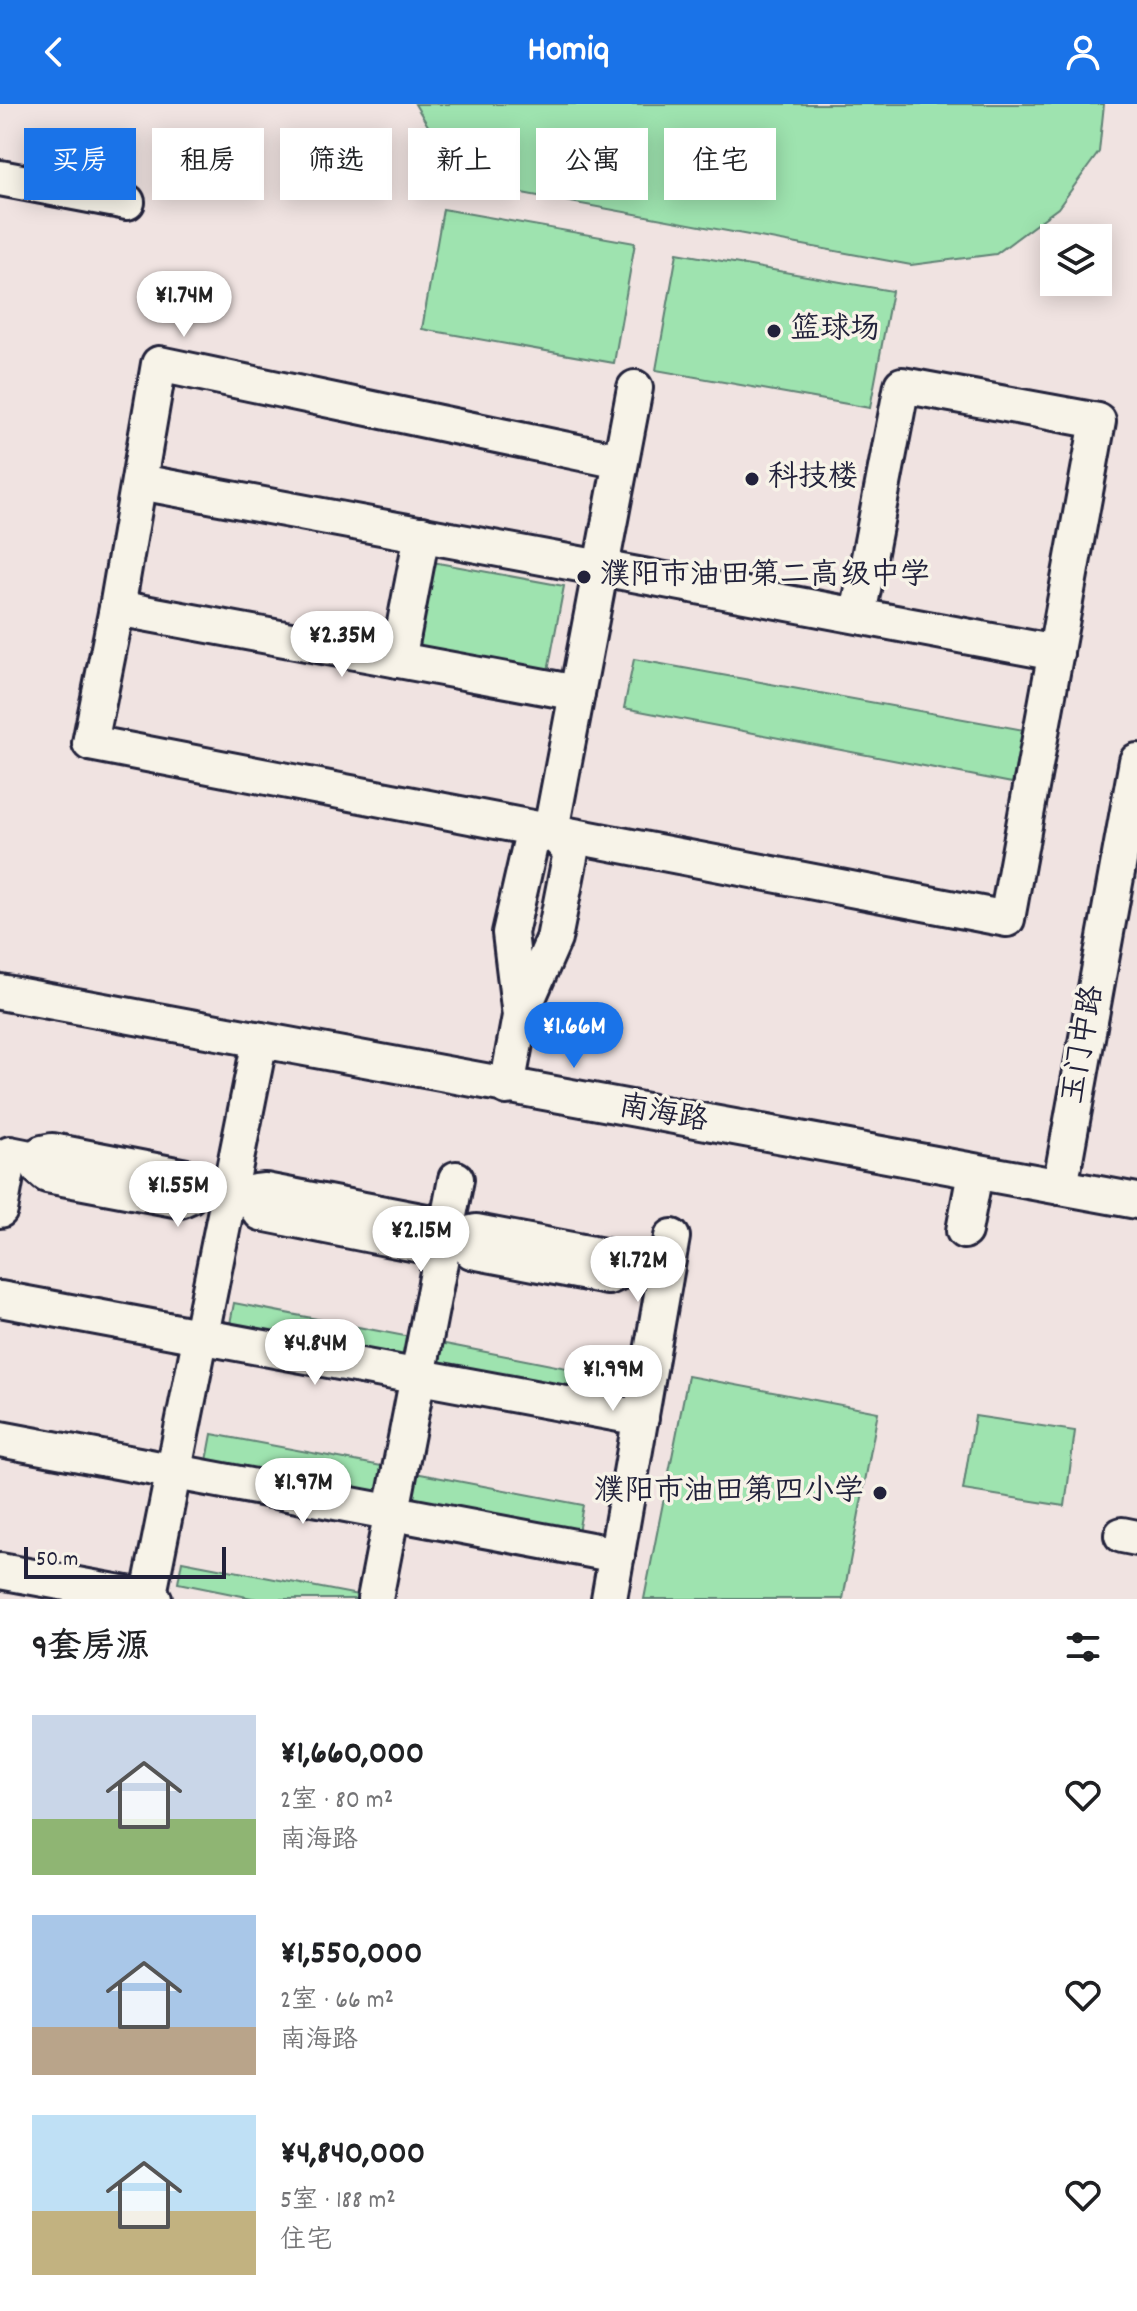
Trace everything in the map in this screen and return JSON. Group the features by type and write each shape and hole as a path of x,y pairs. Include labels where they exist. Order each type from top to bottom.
{"street":[{"path":"0,178 127,202"},
{"path":"620,461 159,364 140,482 90,743 1007,919 1098,421 902,385 858,615"},
{"path":"551,830 635,388"},
{"path":"140,482 1056,653"},
{"path":"398,660 422,534"},
{"path":"117,608 577,693"},
{"name":"玉门中路","path":"1060,1187 1137,761"},
{"path":"507,1087 520,1016 510,933 531,841 551,830"},
{"name":"南海路","path":"0,992 1137,1201"},
{"path":"148,1598 200,1336 240,1198 260,1040"},
{"path":"0,1210 10,1154 35,1159 42,1153 52,1151 186,1177 193,1181 195,1190 240,1198 265,1191 426,1222 448,1237 476,1232 614,1258 620,1263 621,1271 666,1280"},
{"path":"964,1231 975,1173"},
{"path":"375,1599 448,1237 456,1179"},
{"path":"609,1599 672,1237"},
{"path":"0,1299 641,1418"},
{"path":"0,1439 617,1555"},
{"path":"0,1571 154,1599"}],"green space":[{"path":"415,104 1104,104 1099,152 1058,208 996,254 911,265 560,200 648,200 648,128 536,128 536,196 520,193 520,128 429,128"},
{"path":"443,209 635,243 614,363 422,329"},
{"name":"篮球场","path":"677,253 892,291 870,408 656,370"},
{"path":"427,561 564,586 548,671 412,646"},
{"path":"634,659 1024,730 1012,783 624,708"},
{"path":"234,1303 410,1337 403,1368 228,1334"},
{"path":"435,1342 607,1376 601,1406 429,1372"},
{"path":"688,1376 878,1412 843,1599 644,1599"},
{"path":"975,1416 1075,1431 1065,1506 963,1490"},
{"path":"212,1434 387,1467 381,1498 206,1466"},
{"path":"410,1472 583,1505 577,1538 403,1505"},
{"path":"182,1561 358,1595 357,1599 257,1599 178,1583"}],"place":[{"name":"篮球场","path":"774,331"},
{"name":"科技楼","path":"752,479"},
{"name":"濮阳市油田第二高级中学","path":"584,577"},
{"name":"濮阳市油田第四小学","path":"880,1493"}]}
